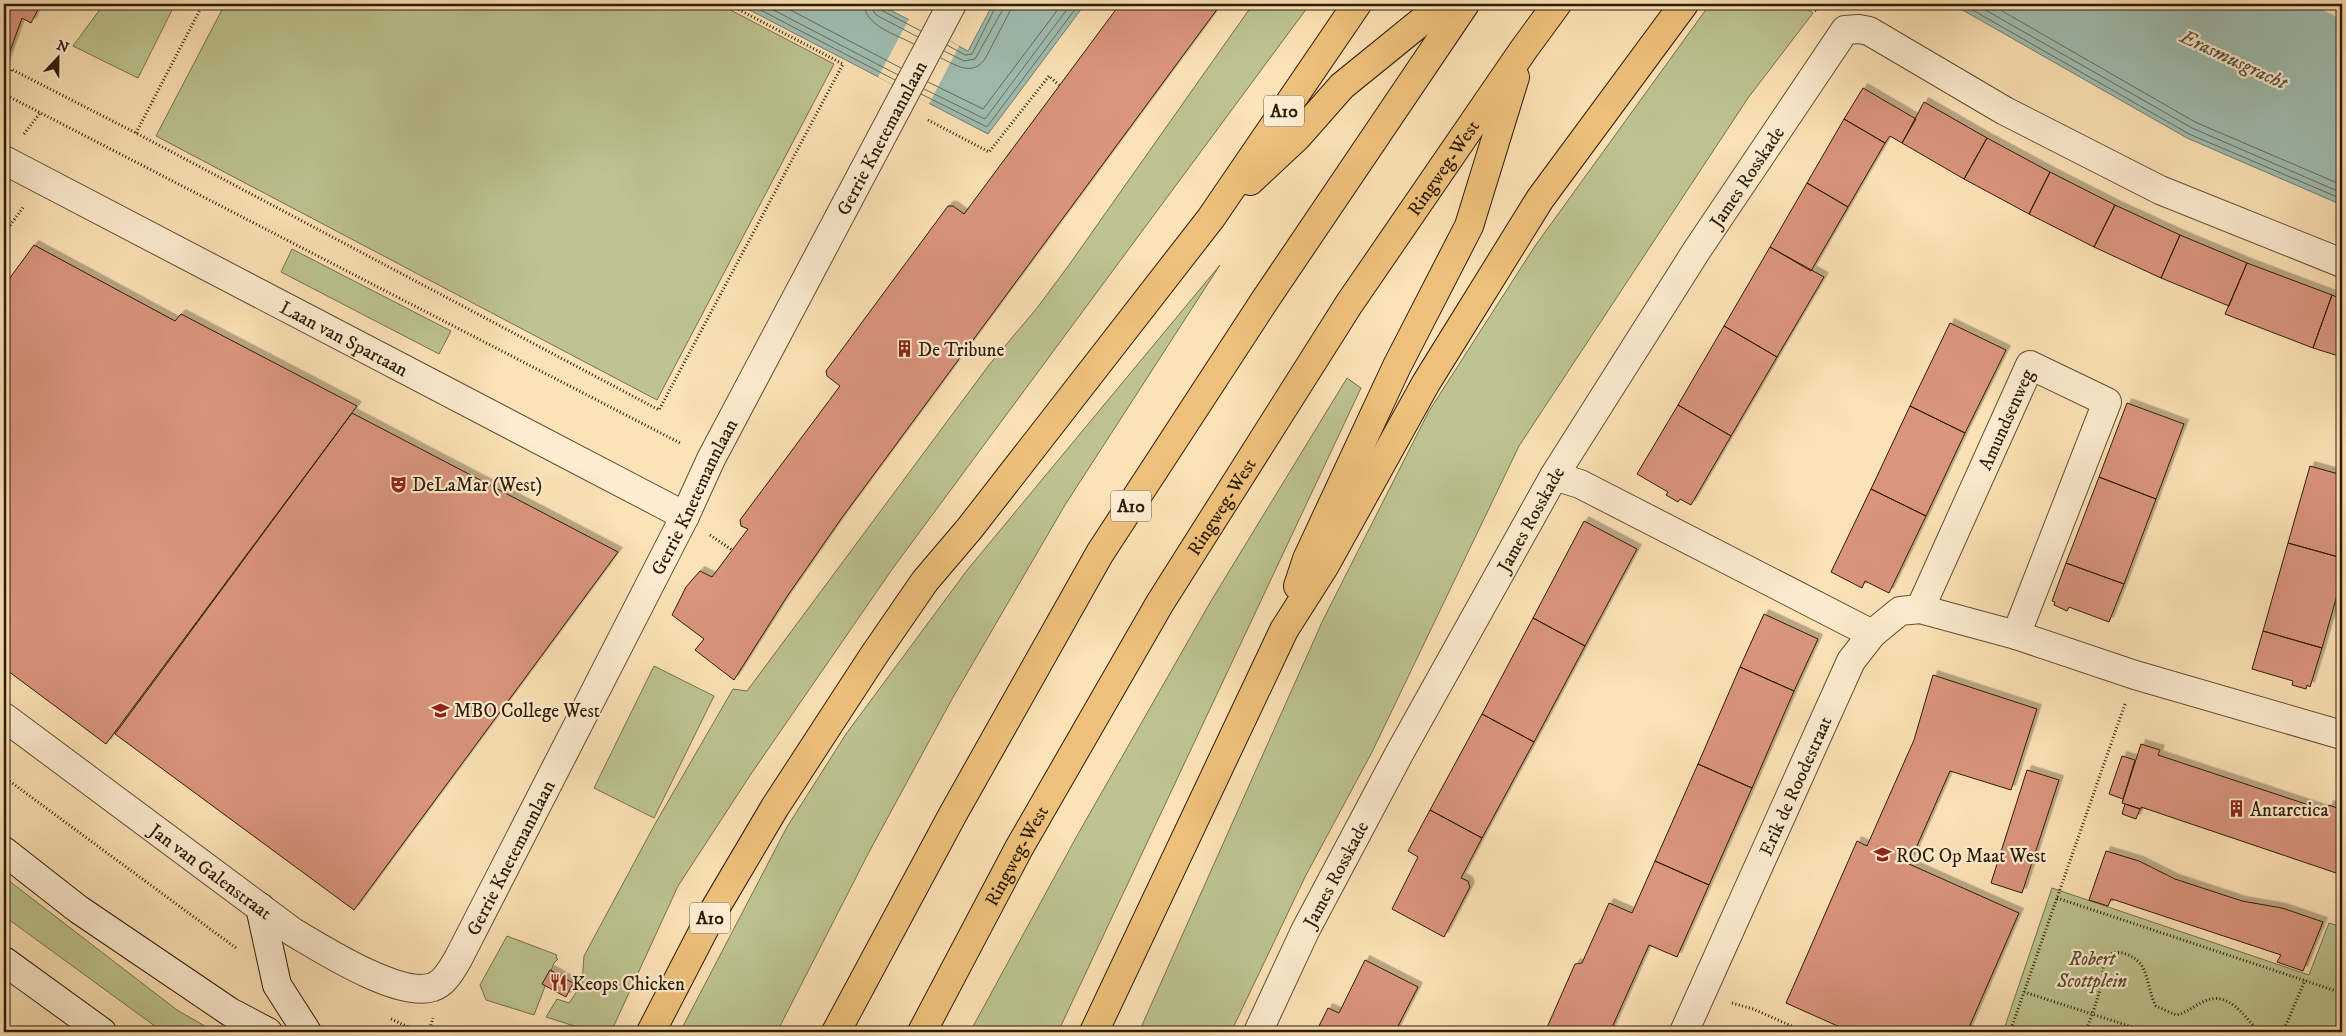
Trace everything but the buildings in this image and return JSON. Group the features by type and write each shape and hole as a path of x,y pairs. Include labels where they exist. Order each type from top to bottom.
{"highway":[{"name":"A10","path":"652,1032 713,912 775,807 925,581 976,520 1211,218 1358,4"},
{"name":"A10","path":"1211,218 1297,137 1342,86 1443,4"},
{"name":"A10","path":"836,1032 952,814 1100,553 1265,300 1465,4"},
{"name":"Ringweg-West","path":"922,1032 1019,848 1160,603 1349,304 1557,4"},
{"path":"1284,630 1324,568 1426,383 1540,199 1684,4"},
{"path":"1094,1032 1284,630 1311,550 1397,366 1469,226 1524,49"}],"street":[{"name":"Gerrie Knetemannlaan","path":"435,987 450,973 458,959 712,460 952,4"},
{"name":"James Rosskade","path":"1258,1032 1305,931 1399,754 1554,476 1697,250 1845,30 1859,29 1869,31 2005,111 2160,190 2342,263"},
{"name":"Laan van Spartaan","path":"4,160 685,516"},
{"name":"Amundsenweg","path":"1920,609 2030,365 2107,402 2016,635"},
{"path":"1554,476 1580,484 1872,634"},
{"path":"1920,609 2016,635 2135,675 2342,736"},
{"name":"Erik de Roodestraat","path":"1684,1032 1851,661 1872,634 1900,611 1920,609"},
{"name":"Jan van Galenstraat","path":"4,717 292,932 342,960 384,980 416,989 435,987"},
{"path":"4,851 86,914 230,1012 268,1032"},
{"path":"260,907 273,968 282,993 307,1032"},
{"path":"4,961 102,1032"}],"path":[{"path":"136,133 203,4"},
{"path":"4,83 11,69 136,133 659,410 843,64 728,4"},
{"path":"1807,4 1813,8"},
{"path":"898,105 989,152 1049,76 1059,85"},
{"path":"4,94 712,460"},
{"path":"2010,1032 2135,675"},
{"path":"4,777 246,956 273,968"},
{"path":"2057,898 2342,992"},
{"path":"2085,1032 2093,1014 2105,961 2111,954 2126,954 2142,966 2156,1006 2176,1015 2209,999 2220,998 2235,1006 2259,1032"},
{"path":"2283,1032 2305,980"},
{"path":"2024,992 2148,1032"},
{"path":"1700,994 1753,1009 1805,1032"},
{"path":"385,1016 420,1032"}],"green space":[{"path":"104,4 175,4 138,78 73,46"},
{"path":"225,4 719,4 834,64 657,400 156,136"},
{"path":"1253,4 1310,4 893,568 751,774 678,886 611,1032 593,1032 546,1017 557,999 569,1003 582,984 584,956 655,824 733,689 747,691 989,365 1037,308 1069,265"},
{"path":"1710,4 1800,4 1813,13 1748,98 1519,446 1372,752 1305,877 1231,1032 1139,1032 1323,620 1429,411 1535,246"},
{"path":"292,249 451,331 439,354 281,272"},
{"path":"1220,265 1065,505 952,699 868,854 777,1032 680,1032 787,827 846,734 968,569"},
{"path":"1347,378 1361,388 1058,1032 970,1032 1078,834 1211,601"},
{"path":"654,666 714,696 654,818 594,788"},
{"path":"4,877 177,1010 215,1032 163,1032 4,916"},
{"name":"Robert Scottplein","path":"2052,888 2309,975 2329,923 2342,927 2342,1032 2003,1032"},
{"path":"507,936 557,955 556,958 558,959 554,963 534,1015 486,1000 480,985"}],"water":[{"path":"738,4 879,4 968,51 993,4 1085,4 988,134"},
{"name":"Erasmusgracht","path":"1952,4 2342,4 2342,205 2187,138"}],"pier":[{"path":"2311,4 2342,4 2342,20"},
{"path":"909,19 959,46 929,104 878,77"}],"place":[{"name":"De Tribune","path":"904,349"},
{"name":"DeLaMar (West)","path":"398,484"},
{"name":"MBO College West","path":"440,710"},
{"name":"Antarctica","path":"2236,809"},
{"name":"ROC Op Maat West","path":"1882,855"},
{"name":"Keops Chicken","path":"558,983"}]}
